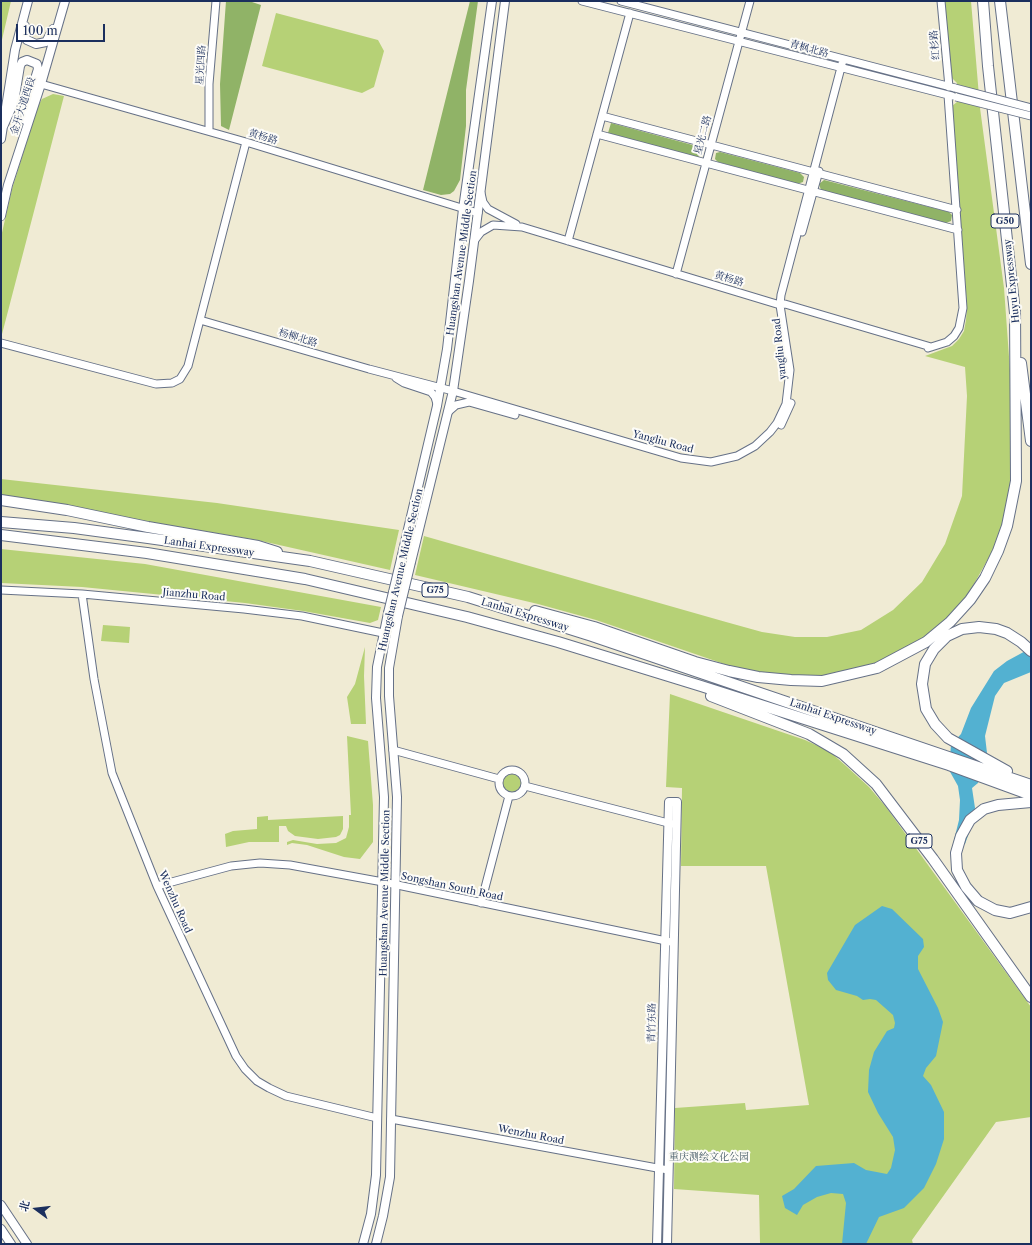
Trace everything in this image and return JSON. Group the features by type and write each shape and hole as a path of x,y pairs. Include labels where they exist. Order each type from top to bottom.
{"highway":[{"name":"Huyu Expressway","path":"983,1 988,66 1031,441"},
{"name":"Huyu Expressway","path":"1000,1 1031,264"},
{"path":"468,597 537,612 587,625 695,662 758,677 822,681 877,668 903,656 926,642 950,622 970,600 995,558 1007,526 1016,481 1015,308"},
{"path":"1,500 67,510 148,527 258,546 310,562"},
{"name":"Lanhai Expressway","path":"1,522 148,538 310,562 468,597 592,636 1030,784"},
{"name":"Lanhai Expressway","path":"1,535 147,553 305,579 467,617 631,664"},
{"path":"1,542 73,543"},
{"path":"1030,784 948,738 935,724 926,709 922,684 925,664 934,649 947,636 962,630 979,627 996,629 1007,633 1031,651"},
{"path":"631,664 949,765 1031,795"},
{"name":"G75","path":"631,664 809,734 843,754 876,784 987,934 1031,997"},
{"path":"1026,802 998,805 984,810 970,820 961,836 956,853 957,870 966,887 978,901 995,910 1010,913 1031,907"}],"main road":[{"name":"金开大道西段","path":"1,216 8,185 41,84 65,1"},
{"name":"Huangshan Avenue Middle Section","path":"363,1244 371,1214 376,1174 384,797 376,698 377,667 383,633 437,406 447,349 463,209 492,1"},
{"name":"Huangshan Avenue Middle Section","path":"376,1244 390,1177 394,885 397,797 389,668 398,616 453,391 481,191 505,1"},
{"name":"金开大道西段","path":"1,139 15,50 27,3"},
{"path":"27,3 24,36 27,40 36,44 46,42 62,12"},
{"path":"3,127 14,102 20,66 22,62 27,60 33,61 37,64 38,69 27,105 23,138"},
{"name":"青竹东路","path":"657,1244 664,940 673,802"},
{"name":"青竹东路","path":"667,1244 673,942 672,824"},
{"path":"1,1204 27,1244"},
{"path":"1,1229 11,1244"}],"street":[{"name":"星光四路","path":"209,131 209,84 216,1"},
{"name":"青枫北路","path":"582,1 1031,116"},
{"name":"青枫北路","path":"621,1 1031,108"},
{"name":"星光二路","path":"676,274 750,1"},
{"name":"红杉路","path":"941,1 952,87"},
{"path":"568,241 630,13"},
{"name":"yangliu Road","path":"448,412 460,403 474,403 689,465 710,466 738,461 757,451 774,436 787,415 791,405 794,382 782,287 811,191 845,60"},
{"name":"黄杨路","path":"41,84 209,131 478,213"},
{"path":"597,134 958,230 948,95"},
{"path":"602,116 710,146 957,210"},
{"path":"1,343 164,385 180,379 185,374 246,142"},
{"path":"481,191 483,202 488,209 522,227"},
{"path":"474,241 481,232 493,225 522,227"},
{"name":"黄杨路","path":"522,227 784,306 931,347 947,342 954,336 962,318 963,308 958,230"},
{"name":"Yangliu Road","path":"391,375 453,391 685,460 711,462 728,459 746,453 763,440 777,423 786,404 790,370 784,306"},
{"name":"杨柳北路","path":"200,320 391,375"},
{"path":"391,375 404,383 431,392 435,397 437,406"},
{"name":"Jianzhu Road","path":"1,590 82,594 302,616 383,633"},
{"name":"Wenzhu Road","path":"82,594 94,679 112,772 157,886 236,1056 246,1069 269,1088 286,1096 377,1118"},
{"path":"393,750 499,780"},
{"path":"513,769 518,770 524,777 525,786 520,794 509,796 505,795 500,788 499,780 504,772 513,769"},
{"path":"525,786 672,824"},
{"path":"482,903 509,796"},
{"name":"Songshan South Road","path":"157,886 231,866 260,863 290,865 383,882 673,942"},
{"name":"Wenzhu Road","path":"391,1119 668,1170"}],"green space":[{"path":"1,1 11,1 1,44"},
{"path":"226,1 249,1 261,5 229,130 221,126 220,84"},
{"path":"470,1 478,1 466,90 466,126 460,180 454,191 450,194 441,195 423,190"},
{"path":"944,1 971,1 980,108 1004,288 1012,398 1012,480 1003,524 993,550 965,600 946,620 923,639 872,666 821,676 790,676 758,673 730,666 596,620 538,604 415,575 424,536 762,632 795,637 827,637 861,630 893,610 922,582 945,544 962,496 967,396 965,367 925,356 952,346 959,339 964,331 967,306 952,106 957,102 957,83 952,78"},
{"path":"276,13 378,40 384,51 374,87 362,93 262,66"},
{"path":"53,94 64,96 1,338 1,237 12,189 38,106 42,99"},
{"path":"611,123 700,147 703,151 702,156 697,157 608,133"},
{"path":"720,152 800,173 804,177 803,182 797,184 718,162 715,159 716,153"},
{"path":"824,180 949,212 952,215 951,221 946,223 821,190 819,184"},
{"path":"1,479 217,503 399,530 390,570 257,540 1,497"},
{"path":"1,549 145,564 381,607 378,620 370,623 303,611 245,603 82,587 1,583"},
{"path":"103,625 130,627 129,643 101,641"},
{"path":"365,647 364,676 366,724 351,724 347,697 355,684"},
{"name":"重庆测绘文化公园","path":"670,694 805,740 829,751 869,787 886,807 1031,1007 1031,1117 996,1122 912,1240 913,1244 760,1243 759,1195 674,1189 675,1108 745,1103 746,1110 809,1105 766,866 681,866 682,788 666,787"},
{"path":"347,736 368,741 373,805 373,842 360,859 344,857 307,845 292,843 287,845 287,842 293,840 317,844 336,843 346,838 349,827 349,815 351,815"},
{"path":"508,774 516,774 521,779 519,790 516,792 508,792 503,787 503,779"},
{"path":"268,816 268,820 343,816 343,829 340,835 336,837 318,839 295,836 288,831 286,826 279,826 279,842 249,842 226,847 225,834 233,831 257,829 257,817"}],"water":[{"path":"1031,648 1031,672 1004,683 995,696 985,736 987,753 978,783 972,788 975,808 969,833 965,844 952,848 959,820 960,800 958,786 949,770 951,745 961,734 971,708 994,671 1007,661"},
{"path":"882,906 892,909 923,939 924,947 918,956 918,969 938,1008 943,1022 936,1056 926,1068 923,1076 931,1085 944,1112 944,1139 936,1164 924,1188 904,1208 879,1217 866,1244 842,1244 846,1203 843,1194 831,1193 817,1197 803,1205 797,1215 785,1208 782,1196 794,1189 816,1166 854,1163 866,1170 887,1174 891,1168 895,1150 893,1137 878,1113 868,1092 869,1070 874,1052 887,1031 894,1028 895,1023 893,1015 876,1000 863,1000 857,996 836,990 828,980 827,973 855,925"}]}
